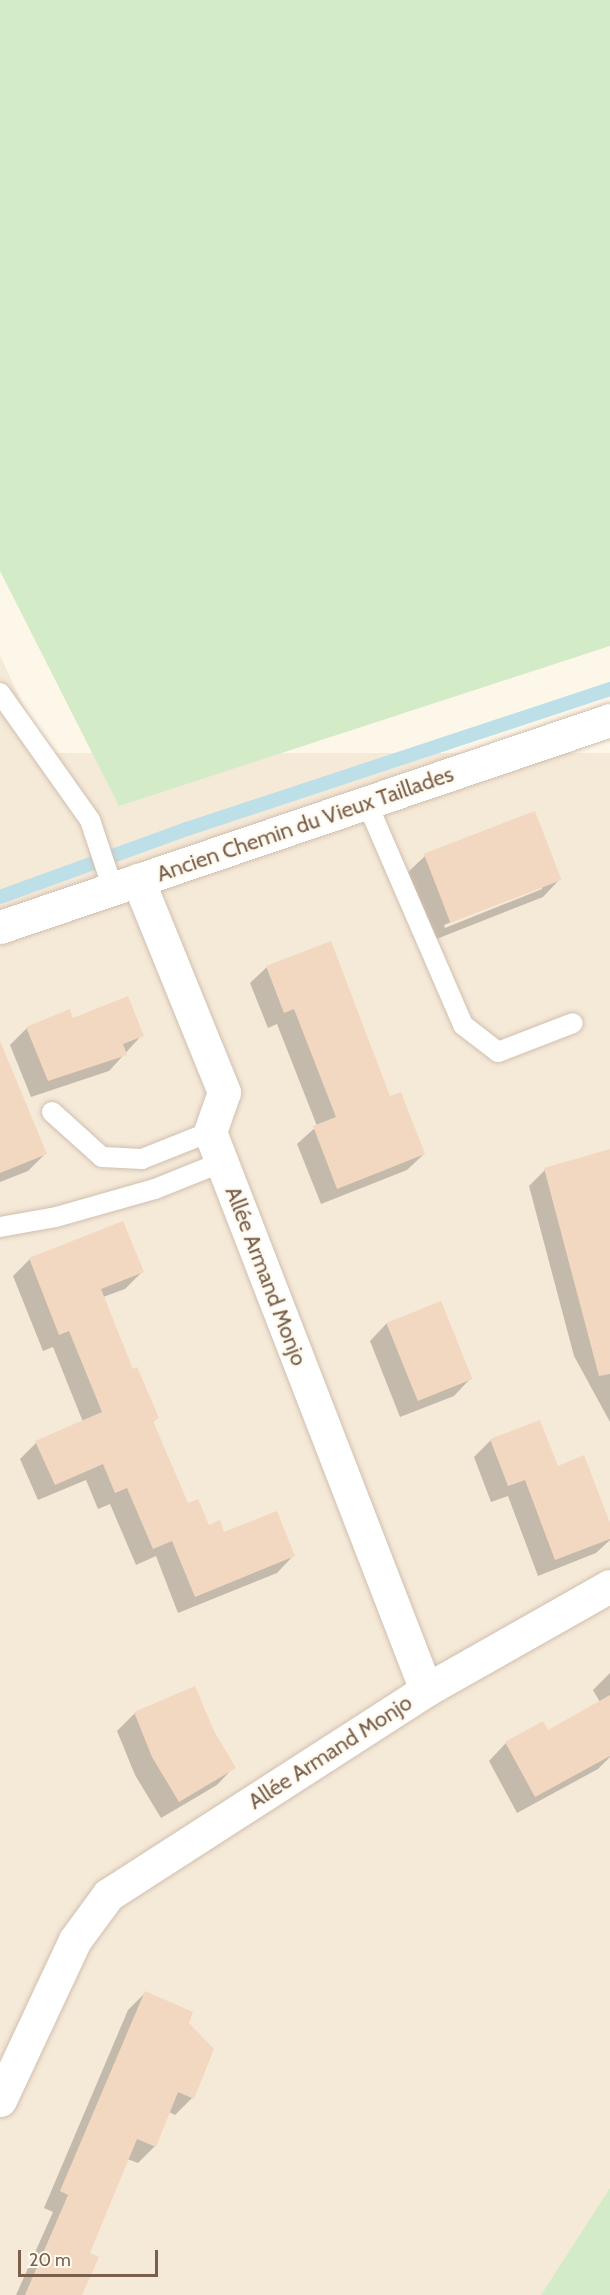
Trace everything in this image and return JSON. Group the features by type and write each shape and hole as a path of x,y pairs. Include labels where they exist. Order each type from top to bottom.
{"street":[{"name":"Ancien Chemin du Vieux Taillades","path":"0,927 610,720"},
{"path":"126,885 224,1092 210,1132"},
{"name":"Allée Armand Monjo","path":"0,2100 75,1940 108,1895 426,1690 210,1132"},
{"path":"426,1690 610,1586"}],"lane":[{"path":"0,693 90,820 126,885"},
{"path":"367,803 463,1025 498,1052 573,1023"},
{"path":"52,1112 102,1157 142,1159 210,1132"},
{"path":"0,1227 56,1217 154,1189 222,1162"}],"shaded area":[{"path":"0,655 75,818 0,845"},
{"path":"0,753 610,753 610,2295 0,2295"}],"green space":[{"path":"0,0 610,0 610,646 119,806 0,571"},
{"path":"610,2188 610,2295 541,2295"}],"building":[{"path":"535,811 562,880 450,923 424,854"},
{"path":"331,941 390,1096 401,1092 425,1154 337,1189 313,1126 336,1117 294,1009 284,1013 266,966"},
{"path":"128,996 144,1036 123,1044 127,1055 48,1081 26,1027 70,1009 73,1018"},
{"path":"0,1041 47,1154 0,1173"},
{"path":"610,1149 610,1374 599,1376 544,1168"},
{"path":"123,1221 144,1272 101,1289 133,1369 137,1367 159,1418 153,1421 188,1503 198,1499 209,1525 220,1520 224,1532 277,1511 295,1556 195,1597 172,1541 153,1549 127,1488 115,1493 103,1464 55,1485 35,1441 102,1412 69,1331 59,1335 29,1258"},
{"path":"441,1301 472,1379 418,1401 386,1323"},
{"path":"540,1420 558,1466 584,1455 610,1523 610,1539 555,1560 525,1480 508,1486 490,1439"},
{"path":"195,1686 214,1731 236,1768 179,1802 152,1757 134,1712"},
{"path":"610,1695 610,1756 535,1797 505,1742 543,1721 548,1730"},
{"path":"145,1991 193,2012 189,2023 214,2049 194,2099 178,2092 156,2147 137,2139 90,2253 99,2257 82,2295 25,2295 68,2195 60,2191"}],"waterway":[{"path":"0,897 187,829 610,689"}]}
